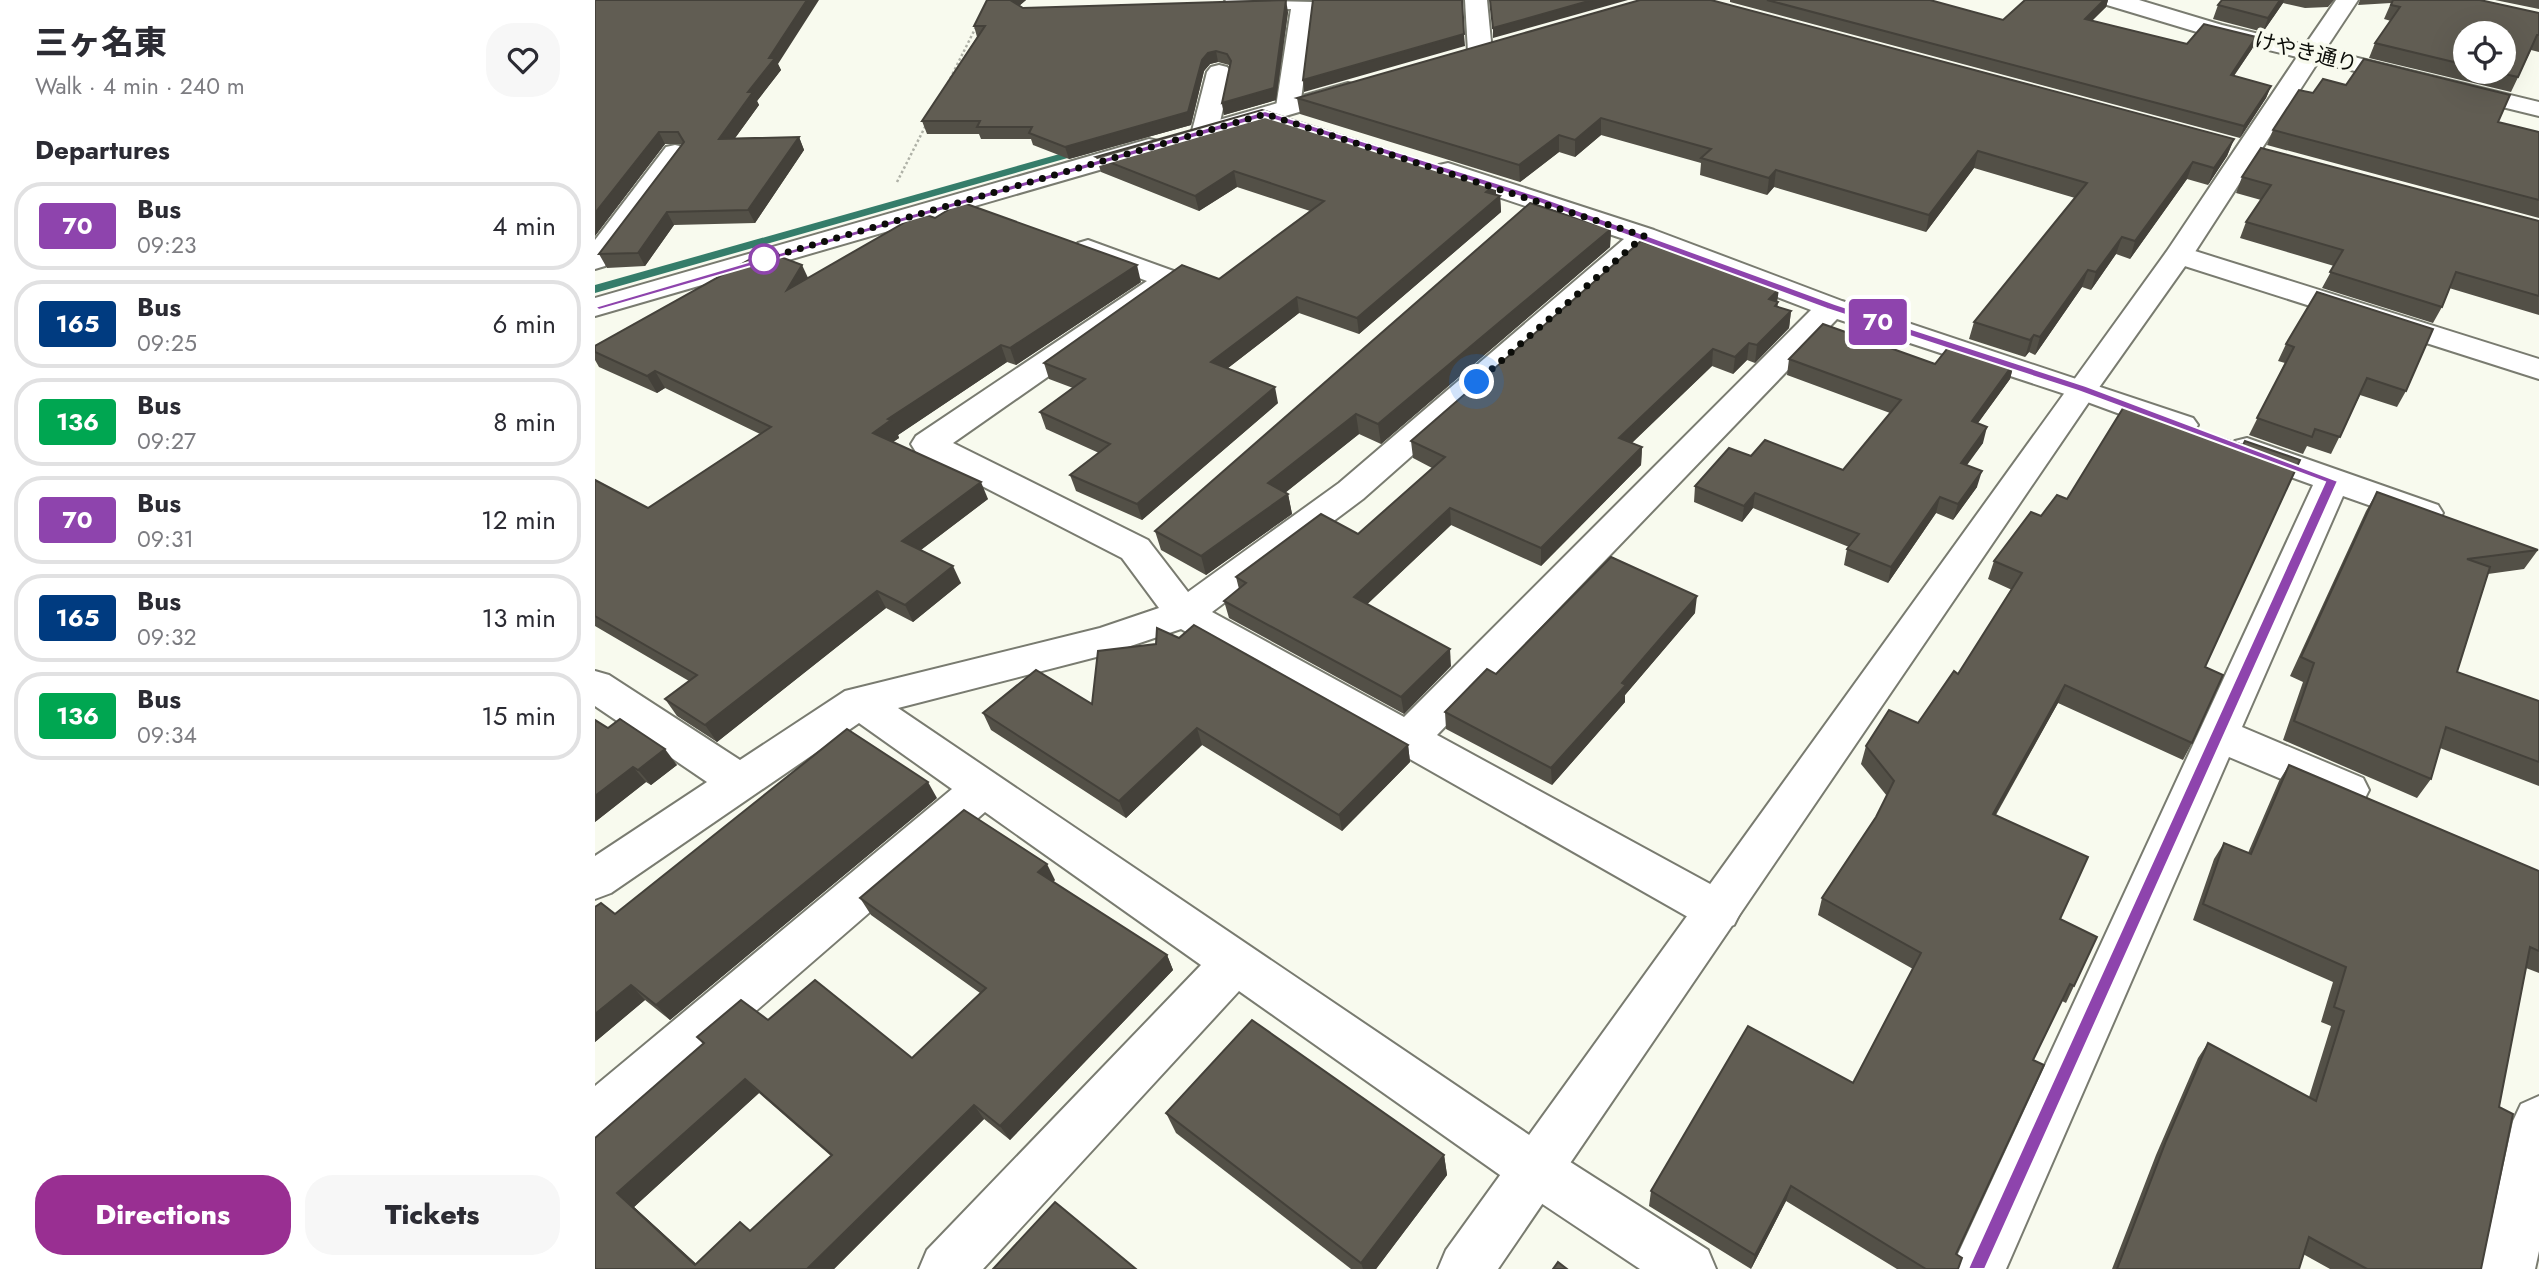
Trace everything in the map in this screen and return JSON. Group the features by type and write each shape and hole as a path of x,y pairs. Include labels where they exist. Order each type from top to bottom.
{"street":[{"path":"1476,0 1480,52"},
{"name":"けやき通り","path":"2115,0 2311,54 2539,109"},
{"path":"1465,1269 2082,389 2179,255 2245,150 2347,0"},
{"path":"1206,5 1303,2 1286,116"},
{"path":"1452,60 1506,44"},
{"path":"1205,131 1219,72"},
{"path":"595,307 1205,131 1286,116 1376,82"},
{"path":"2219,143 2272,158"},
{"path":"595,260 675,153"},
{"path":"1421,163 1644,236 1831,307 2082,389 2461,526"},
{"path":"1506,226 1537,199"},
{"path":"958,203 1007,220"},
{"path":"595,880 859,702 1104,640 1184,614 1351,491 1644,236"},
{"path":"1057,238 1169,279 928,444 1146,540 1184,614 1718,911"},
{"path":"2179,255 2539,369"},
{"path":"1409,738 1831,307"},
{"path":"1978,1269 2332,481"},
{"path":"595,686 740,782"},
{"path":"859,702 1535,1169 1689,1269"},
{"path":"2218,734 2385,806"},
{"path":"595,1118 983,788"},
{"path":"946,1269 1234,963"},
{"path":"2508,1269 2539,1121"}],"path":[{"path":"947,84 978,23"},
{"path":"874,227 928,122"}],"building":[{"path":"595,0 807,0 769,58 775,58 748,92 753,92 719,139 799,137 748,210 667,212 638,253 599,254 684,142 678,132 659,132 595,213"},
{"path":"987,0 1010,0 1023,8 1286,0 1274,88 1222,103 1231,61 1227,54 1216,51 1208,53 1202,60 1188,112 1065,147 1029,133 1032,127 977,127 980,121 922,121 985,26 974,26"},
{"path":"1313,0 1462,0 1464,34 1303,80"},
{"path":"1490,0 1592,0 1493,28"},
{"path":"1640,0 1711,0 2234,139 2214,168 2193,162 2135,241 2122,237 2096,272 2088,270 2040,337 2034,335 2030,340 1974,322 2087,183 1978,151 1929,215 1776,170 1769,178 1701,158 1711,149 1601,118 1575,140 1559,135 1519,165 1297,98"},
{"path":"1767,0 1930,0 2003,20 2025,0 2104,0 2085,19 2187,44 2204,24 2256,37 2231,75 2271,86 2244,126"},
{"path":"2222,0 2280,0 2268,18 2218,5"},
{"path":"2393,0 2480,0 2539,13 2539,35 2518,77 2516,21 2453,21 2453,62 2375,43 2400,7 2391,5"},
{"path":"2364,59 2453,81 2453,84 2465,84 2510,95 2498,122 2539,132 2539,200 2273,130 2299,90 2313,93 2323,79 2346,85"},
{"path":"1262,110 1496,184 1486,192 1500,196 1357,318 1297,297 1211,362 1275,387 1137,504 1070,475 1110,444 1040,412 1085,379 1044,363 1182,265 1219,279 1324,201 1234,171 1195,196 1096,157"},
{"path":"2261,148 2539,221 2539,296 2456,272 2442,307 2330,272 2343,250 2246,222 2271,185 2242,177"},
{"path":"961,202 1137,265 1010,348 1001,345 888,419 891,420 873,433 981,482 902,541 953,566 905,605 877,591 705,725 665,699 697,675 595,616 595,480 648,508 771,427 655,371 647,376 595,352 595,346 765,251 802,265 787,290 921,213 935,218"},
{"path":"1530,203 1611,229 1378,424 1356,414 1268,483 1288,494 1201,556 1155,531"},
{"path":"1641,241 1779,289 1769,299 1778,302 1775,306 1791,311 1757,345 1749,343 1735,357 1713,349 1619,438 1642,447 1541,548 1450,508 1354,597 1450,649 1401,697 1224,601 1246,583 1236,577 1321,514 1358,534 1445,457 1411,441"},
{"path":"2317,292 2433,329 2406,391 2367,378 2340,437 2315,429 2312,437 2257,418 2294,347 2286,344"},
{"path":"1823,324 1935,364 1951,344 2014,363 1972,421 1987,427 1961,463 1982,471 1958,504 1940,497 1891,567 1847,549 1859,534 1755,493 1744,506 1695,486 1729,448 1751,456 1765,440 1843,470 1901,400 1789,359"},
{"path":"2125,405 2243,445 2245,441 2300,460 2205,667 2223,675 2192,743 2065,685 1993,814 2088,857 2060,919 2097,937 2074,986 2070,984 2033,1060 2044,1065 1956,1254 1962,1258 1958,1269 1926,1269 1791,1186 1755,1255 1651,1191 1748,1026 1853,1083 1921,953 1822,898 1876,817 1894,781 1866,746 1889,710 1918,723 1954,671 1958,674 2022,573 1994,561 2031,512 2041,516 2057,495 2067,499"},
{"path":"2377,492 2538,550 2467,559 2490,567 2457,672 2539,701 2539,762 2446,727 2431,779 2294,721 2314,663 2301,657"},
{"path":"1611,557 1697,596 1622,683 1626,685 1551,768 1445,712 1487,669 1496,674"},
{"path":"1194,625 1408,745 1339,815 1197,728 1119,801 983,713 1036,670 1092,704 1098,651 1156,644 1157,628 1179,638"},
{"path":"620,719 665,749 638,770 633,767 595,796 595,720 608,728"},
{"path":"847,729 928,782 656,1005 631,985 595,1014 595,907 601,903 615,914"},
{"path":"2289,765 2539,871 2539,951 2530,947 2499,1107 2513,1114 2481,1269 2367,1269 2309,1237 2299,1269 2117,1269 2166,1141 2208,1043 2316,1101 2344,1011 2334,1007 2346,967 2203,904 2224,843 2251,854"},
{"path":"964,810 1047,864 1038,872 1167,955 1000,1126 974,1105 807,1269 595,1269 595,1138 704,1043 697,1037 741,1000 768,1020 815,980 912,1058 986,988 860,898","holes":["745,1079 832,1155 750,1231 740,1222 695,1265 617,1193"]},
{"path":"1252,1020 1444,1155 1361,1263 1166,1113"},
{"path":"1055,1202 1136,1269 993,1269"},
{"path":"1558,1262 1567,1269 1553,1269"}],"waterway":[{"path":"595,289 1081,151"}],"bus line":[{"name":"70","path":"595,307 1265,114 1537,199 1644,236 1831,307 2082,389 2332,481 1978,1269"}],"route":[{"path":"764,259 1265,114 1537,199 1644,236 1477,382"}]}
